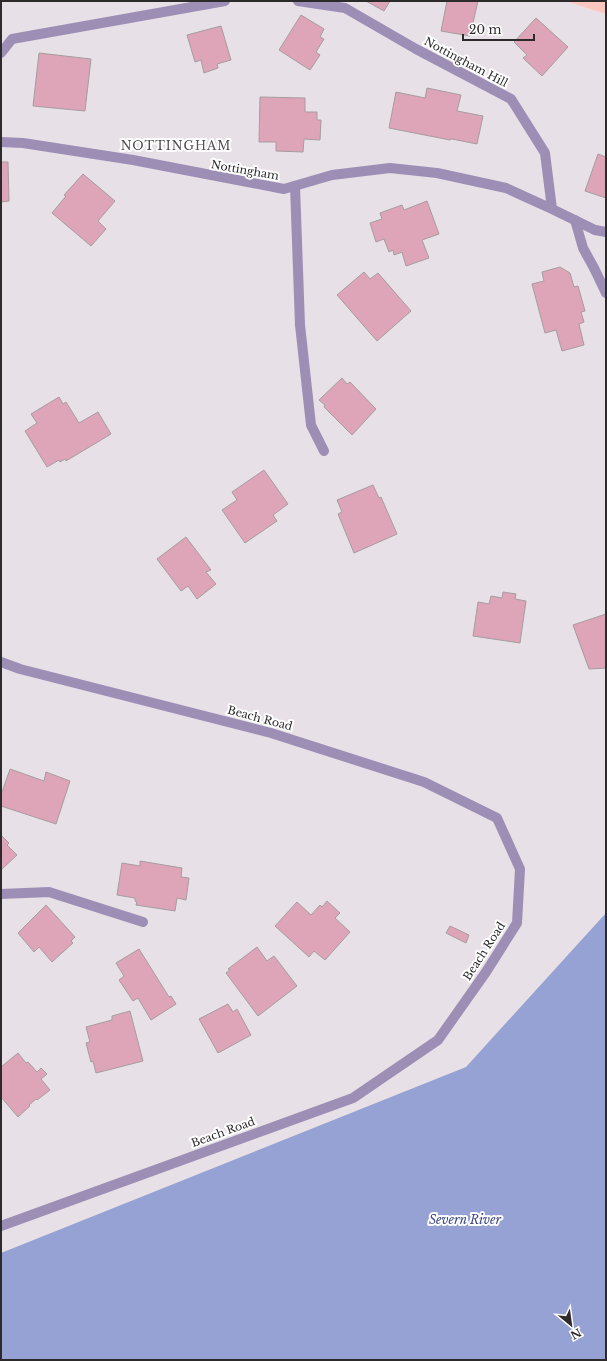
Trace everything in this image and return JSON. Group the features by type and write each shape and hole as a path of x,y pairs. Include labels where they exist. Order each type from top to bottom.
{"street":[{"path":"1,53 12,39 226,1"},
{"name":"Nottingham Hill","path":"298,1 345,8 416,49 511,99 545,153 552,209"},
{"name":"Nottingham","path":"1,142 133,160 284,189 332,175 390,168 437,173 506,188 552,209"},
{"path":"295,186 300,324 309,409 311,425 324,451"},
{"path":"552,209 595,230 606,232"},
{"path":"575,220 583,248 606,293"},
{"name":"Beach Road","path":"1,662 20,669 271,733 424,782 497,818 520,869 517,923 438,1040 353,1098 1,1226"},
{"path":"1,894 49,892 143,922"}],"shaded area":[{"path":"565,1 606,1 606,14"}],"water":[{"name":"Severn River","path":"606,913 606,1360 1,1360 1,1253 466,1067"}],"building":[{"path":"366,1 390,1 384,11"},
{"path":"447,1 478,1 470,36 441,31"},
{"path":"301,15 324,29 320,37 324,39 316,52 320,55 310,70 279,50"},
{"path":"536,18 568,47 542,76 523,58 527,55 514,42"},
{"path":"221,26 231,60 217,64 218,68 204,73 201,60 195,62 187,35"},
{"path":"39,53 91,59 85,111 33,106"},
{"path":"427,88 461,95 457,111 483,116 477,144 389,128 396,92 425,98"},
{"path":"260,97 305,98 305,112 317,112 317,120 321,120 320,140 304,139 303,152 276,151 276,142 259,142"},
{"path":"598,154 606,157 606,198 585,191"},
{"path":"1,162 8,162 9,201 1,202"},
{"path":"83,174 115,201 98,221 106,229 91,246 52,213 66,196 64,195"},
{"path":"427,201 439,234 422,240 429,258 406,266 402,252 394,255 393,250 389,252 384,239 376,242 370,223 382,219 380,213 402,205 404,210"},
{"path":"560,267 570,273 574,287 578,286 585,311 581,312 584,322 579,324 584,345 562,351 556,330 545,333 532,284 544,281 542,272"},
{"path":"364,272 370,279 378,273 411,311 377,341 337,295"},
{"path":"342,378 347,384 350,382 376,409 352,435 319,400"},
{"path":"59,397 63,404 66,402 79,423 98,412 111,434 66,461 65,459 60,462 59,460 47,467 25,431 37,423 31,414"},
{"path":"264,470 288,504 273,515 277,521 245,543 222,510 237,500 232,492"},
{"path":"373,485 379,498 381,497 397,534 354,553 338,514 342,512 337,500"},
{"path":"186,537 211,570 206,572 216,584 197,599 188,586 181,591 157,559"},
{"path":"503,592 516,594 515,599 526,601 520,643 473,636 478,602 489,604 491,596 502,598"},
{"path":"606,614 606,668 589,669 573,625"},
{"path":"10,769 44,781 46,772 70,781 56,824 1,806 1,795"},
{"path":"1,835 9,843 7,845 17,855 1,870"},
{"path":"140,861 182,868 181,877 189,878 186,900 177,898 175,911 136,905 137,902 135,901 135,898 117,895 122,863 140,866"},
{"path":"327,901 340,913 335,918 350,932 325,960 314,951 309,957 275,926 297,902 311,915 320,905 322,907"},
{"path":"46,905 75,937 71,941 73,943 52,962 39,947 34,952 18,933"},
{"path":"450,926 469,935 466,943 446,933"},
{"path":"257,947 267,961 274,956 297,986 258,1016 226,973 230,970 228,969"},
{"path":"139,949 169,997 171,996 176,1004 151,1020 138,998 133,1001 119,980 124,976 116,963"},
{"path":"228,1004 233,1012 237,1009 251,1035 218,1053 199,1019"},
{"path":"130,1011 143,1061 96,1073 93,1061 91,1062 86,1043 90,1042 86,1027 112,1020 112,1016"},
{"path":"18,1053 26,1063 28,1062 37,1072 41,1068 47,1074 41,1079 50,1090 37,1100 36,1099 18,1117 1,1097 1,1067"}],"district":[{"name":"NOTTINGHAM","path":"176,146"}]}
